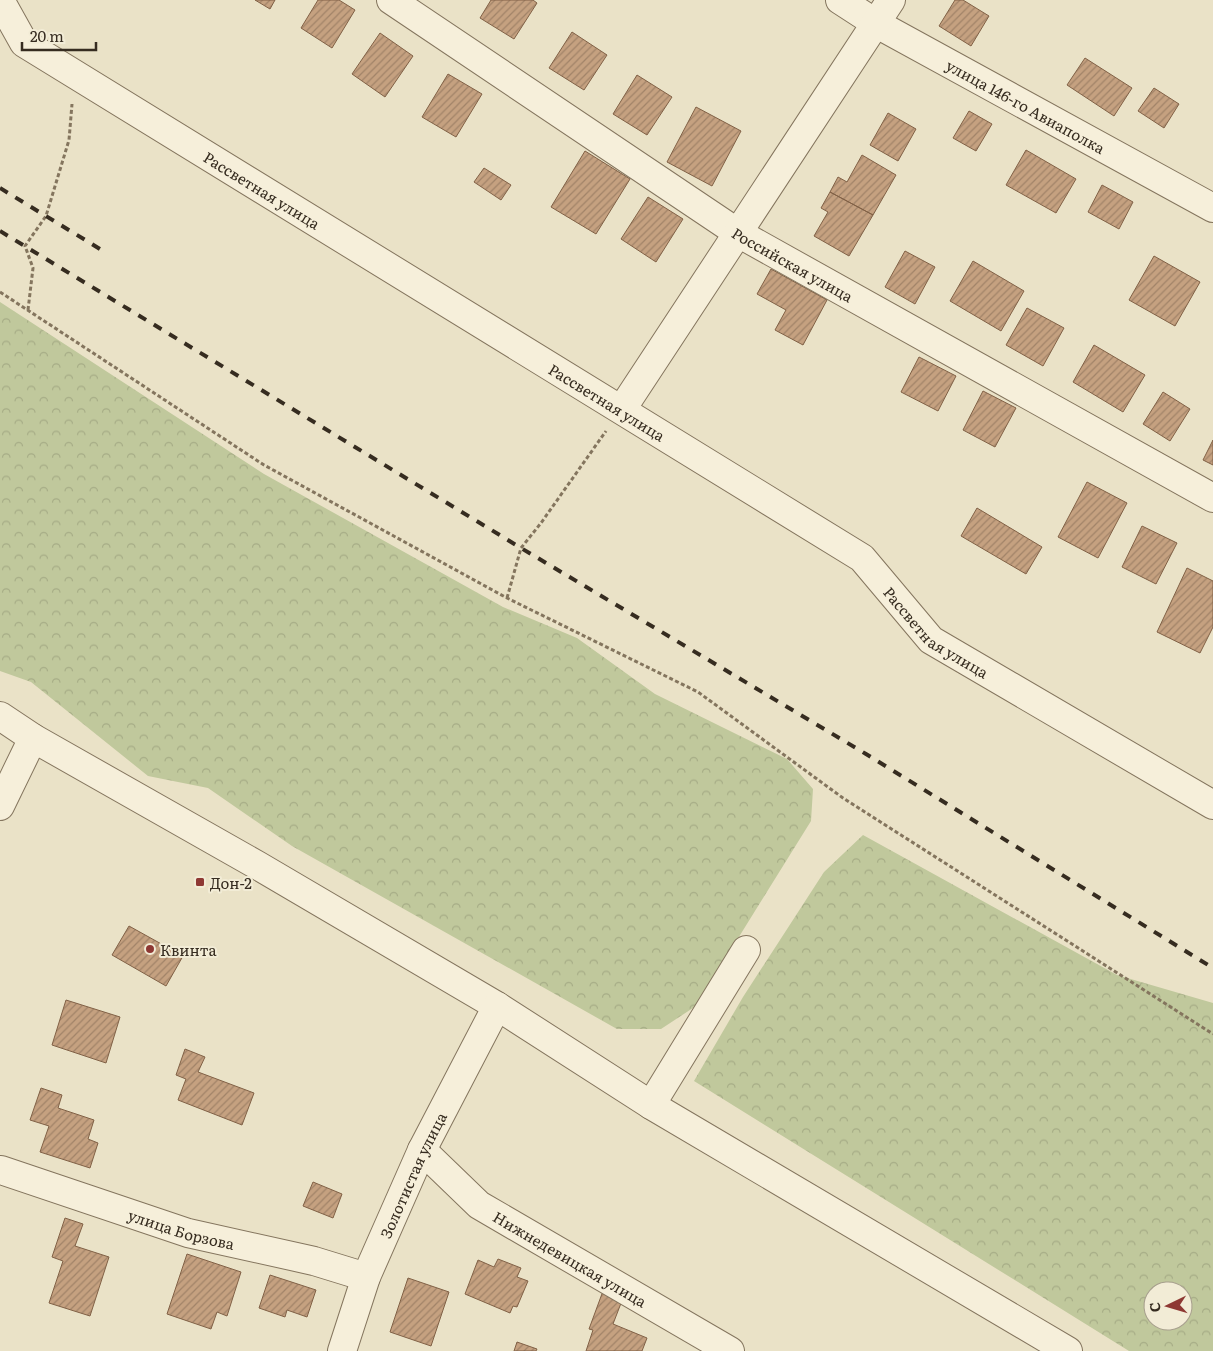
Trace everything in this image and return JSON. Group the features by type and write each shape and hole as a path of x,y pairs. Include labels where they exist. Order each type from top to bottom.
{"street":[{"path":"0,0 24,43"},
{"name":"Российская улица","path":"391,0 738,233 1213,498"},
{"name":"улица 146-го Авиаполка","path":"840,0 877,24 1213,208"},
{"path":"622,409 891,0"},
{"name":"Рассветная улица","path":"0,23 24,43 76,73 862,558 931,640 1213,805"},
{"path":"0,716 33,738 257,865 497,1006 651,1105 1068,1351"},
{"path":"0,806 33,738"},
{"path":"651,1105 746,950"},
{"name":"Золотистая улица","path":"342,1351 366,1277 422,1150 497,1006"},
{"name":"Нижнедевицкая улица","path":"422,1150 480,1205 730,1351"},
{"name":"улица Борзова","path":"1,1170 188,1233 314,1261 366,1277"}],"path":[{"path":"28,310 33,268 25,246 46,216 69,140 76,73"},
{"path":"0,292 264,465 507,598 698,692 843,798 1213,1034"},
{"path":"507,598 520,548 542,523 622,409"}],"green space":[{"path":"0,302 264,474 503,607 577,638 655,694 787,759 813,789 811,821 696,1006 661,1029 617,1029 292,846 208,788 148,776 31,682 0,671"},
{"path":"863,835 1117,975 1213,1003 1213,1351 1129,1351 694,1081 743,997 824,872"}],"building":[{"path":"255,0 275,0 270,9"},
{"path":"318,0 339,0 355,10 332,48 301,28"},
{"path":"491,0 533,0 537,3 514,39 480,18"},
{"path":"955,0 963,0 989,16 971,46 939,26"},
{"path":"572,32 607,55 584,90 549,68"},
{"path":"380,33 413,56 385,97 352,74"},
{"path":"1085,58 1132,88 1114,116 1067,85"},
{"path":"448,74 482,94 456,137 422,117"},
{"path":"637,75 672,97 647,135 613,114"},
{"path":"1154,88 1179,104 1164,128 1138,111"},
{"path":"696,107 741,131 712,186 667,162"},
{"path":"969,111 992,124 976,151 953,138"},
{"path":"888,113 916,129 898,161 870,145"},
{"path":"1026,150 1076,179 1056,213 1006,185"},
{"path":"585,151 630,179 596,234 551,207"},
{"path":"862,155 896,175 873,215 830,192 838,177 847,182"},
{"path":"484,168 511,185 501,200 474,182"},
{"path":"1102,185 1133,202 1119,229 1088,212"},
{"path":"830,192 873,215 849,256 814,236 828,212 821,208"},
{"path":"648,197 683,219 656,262 621,239"},
{"path":"905,251 935,267 915,304 885,287"},
{"path":"1154,256 1200,282 1175,326 1129,300"},
{"path":"973,261 1024,291 1001,331 950,301"},
{"path":"771,269 827,300 803,345 775,330 786,310 757,294"},
{"path":"1027,308 1064,328 1043,366 1006,345"},
{"path":"1094,345 1145,375 1123,412 1073,382"},
{"path":"919,357 956,376 938,411 901,392"},
{"path":"983,391 1016,408 995,447 963,430"},
{"path":"1163,392 1190,409 1170,441 1143,424"},
{"path":"1213,440 1213,465 1203,460"},
{"path":"1087,482 1127,503 1098,558 1058,537"},
{"path":"977,508 1042,547 1026,574 961,536"},
{"path":"1142,526 1177,543 1156,584 1122,567"},
{"path":"1187,568 1213,581 1213,627 1200,653 1157,632"},
{"path":"129,926 183,956 166,986 112,955"},
{"path":"66,1000 120,1017 106,1063 52,1045"},
{"path":"185,1049 205,1057 198,1072 254,1093 242,1125 178,1100 186,1079 176,1075"},
{"path":"41,1088 62,1095 58,1108 94,1120 88,1139 98,1143 90,1168 40,1152 49,1126 30,1120"},
{"path":"313,1182 342,1194 333,1218 303,1206"},
{"path":"65,1218 83,1224 75,1246 109,1257 90,1316 49,1303 63,1261 52,1257"},
{"path":"187,1254 241,1272 227,1316 217,1312 211,1329 167,1314"},
{"path":"498,1259 521,1268 517,1277 528,1281 517,1307 513,1306 510,1313 465,1294 478,1260 494,1267"},
{"path":"270,1275 316,1290 307,1317 287,1310 285,1317 259,1308"},
{"path":"408,1278 449,1292 431,1346 390,1332"},
{"path":"603,1291 623,1298 613,1324 647,1338 642,1351 586,1351 593,1330 589,1329"},
{"path":"517,1342 537,1349 536,1351 514,1351"}],"railway":[{"path":"0,188 100,249"},
{"path":"0,231 521,548 866,754 1213,968"}],"place":[{"name":"Дон-2","path":"200,882"},
{"name":"Квинта","path":"150,949"}]}
